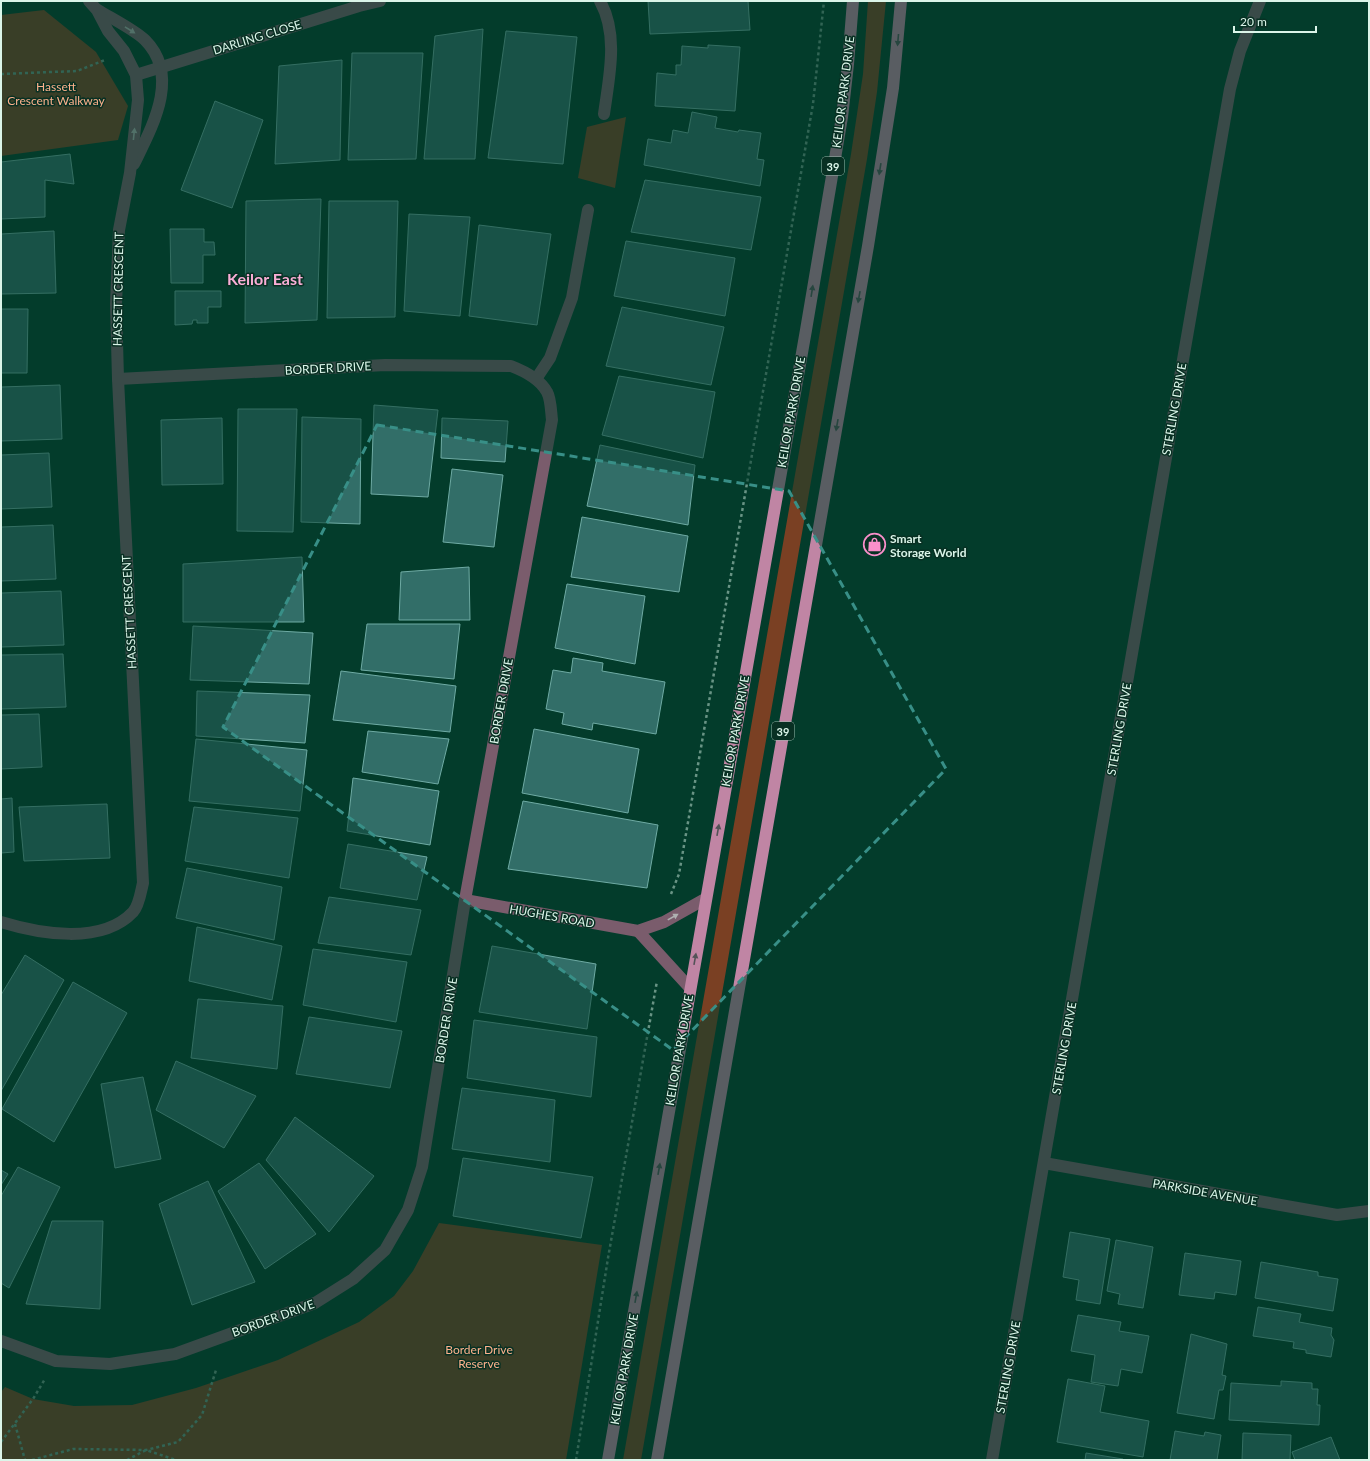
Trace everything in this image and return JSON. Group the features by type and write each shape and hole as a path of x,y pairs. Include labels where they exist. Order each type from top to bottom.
{"main road":[{"name":"KEILOR PARK DRIVE","path":"608,1460 842,117 853,1"},
{"name":"39","path":"657,1460 871,223 893,88 901,1"}],"street":[{"name":"DARLING CLOSE","path":"136,75 352,8 380,1"},
{"path":"600,1 610,25 610,66 604,114"},
{"name":"STERLING DRIVE","path":"992,1460 1230,89 1240,52 1260,1"},
{"name":"HASSETT CRESCENT","path":"93,5 145,40 156,56 163,76 162,93 153,125 130,173"},
{"name":"HASSETT CRESCENT","path":"1,922 59,933 87,934 115,926 135,911 143,883 118,379 116,304 119,230 130,173 138,100 136,75 124,51 108,31 93,5"},
{"path":"536,379 550,358 572,298 588,210"},
{"name":"BORDER DRIVE","path":"1,1340 56,1361 110,1364 175,1354 315,1303 353,1279 385,1250 408,1210 422,1168 465,900 552,420 547,392 536,379 524,371 511,366 393,365 118,379"},
{"name":"HUGHES ROAD","path":"465,900 638,931 664,922 705,899"},
{"path":"638,931 690,988"},
{"name":"PARKSIDE AVENUE","path":"1044,1163 1337,1215 1368,1216"}],"path":[{"path":"671,895 679,874 813,104 824,1"},
{"path":"1,74 77,71 110,59"},
{"path":"576,1460 608,1258 657,979"},
{"path":"127,1460 146,1450 178,1442 202,1415 216,1370"},
{"path":"1,1442 41,1386"},
{"path":"15,1424 25,1460"},
{"path":"32,1460 73,1450 146,1450 176,1460"}],"highlighted area":[{"path":"377,425 789,491 946,769 673,1050 223,727"}],"green space":[{"path":"868,1 886,1 877,92 867,159 641,1460 623,1460 851,154 863,74"},
{"name":"Hassett Crescent Walkway","path":"44,10 96,52 128,106 118,140 1,156 1,15"},
{"path":"626,117 615,188 578,178 587,127"},
{"name":"Border Drive Reserve","path":"439,1223 602,1245 566,1460 1,1460 1,1392 5,1387 33,1399 74,1406 132,1405 196,1388 278,1360 359,1322 394,1296 413,1271"}],"building":[{"path":"648,1 748,1 750,30 650,34"},
{"path":"483,29 475,159 424,159 435,36"},
{"path":"506,31 577,37 563,164 488,158"},
{"path":"708,45 740,47 735,111 655,106 657,73 676,75 676,65 681,65 682,46 708,48"},
{"path":"352,53 423,53 416,159 348,160"},
{"path":"342,60 340,160 275,164 279,66"},
{"path":"215,101 263,120 232,208 181,190"},
{"path":"692,112 717,117 715,128 738,132 739,130 761,133 757,159 764,160 760,186 644,165 648,139 671,143 673,130 688,133"},
{"path":"70,154 74,184 45,180 45,217 1,219 1,162"},
{"path":"645,180 761,197 751,250 631,232"},
{"path":"321,199 317,320 245,323 246,201"},
{"path":"329,201 398,201 395,317 327,318"},
{"path":"409,214 470,217 460,316 404,311"},
{"path":"479,225 551,234 537,325 469,316"},
{"path":"170,229 204,229 204,242 214,242 215,255 203,255 203,283 171,283"},
{"path":"54,231 56,293 1,294 1,234"},
{"path":"626,241 735,258 725,316 614,296"},
{"path":"175,291 221,291 221,307 208,307 208,323 197,323 197,320 193,320 192,324 175,325"},
{"path":"622,307 724,327 711,385 606,366"},
{"path":"1,309 28,309 27,373 1,373"},
{"path":"619,376 715,392 703,458 602,435"},
{"path":"60,385 62,439 1,441 1,387"},
{"path":"374,405 438,410 428,497 371,494"},
{"path":"238,409 297,409 293,532 237,531"},
{"path":"302,417 361,419 360,524 301,522"},
{"path":"222,418 223,484 162,485 161,420"},
{"path":"442,418 508,421 505,462 441,458"},
{"path":"600,445 695,465 688,525 587,506"},
{"path":"49,453 52,507 1,509 1,455"},
{"path":"452,469 503,475 494,547 443,542"},
{"path":"582,517 688,536 679,592 571,577"},
{"path":"53,525 56,579 1,581 1,527"},
{"path":"302,557 304,622 183,622 183,564"},
{"path":"469,567 470,620 399,620 401,572"},
{"path":"567,584 645,596 635,664 555,648"},
{"path":"61,591 64,645 1,647 1,593"},
{"path":"367,624 460,624 454,679 361,670"},
{"path":"193,626 313,633 309,684 190,680"},
{"path":"63,654 66,707 1,709 1,655"},
{"path":"573,658 603,663 602,671 665,682 656,734 593,723 592,730 562,724 564,713 546,709 553,670 571,673"},
{"path":"341,671 456,686 450,732 333,720"},
{"path":"197,691 310,695 305,743 196,736"},
{"path":"39,714 42,767 1,769 1,715"},
{"path":"534,729 639,749 628,813 522,793"},
{"path":"368,731 449,739 438,784 362,772"},
{"path":"196,739 307,750 300,811 189,801"},
{"path":"353,778 439,791 430,845 347,831"},
{"path":"12,798 14,852 1,853 1,799"},
{"path":"523,801 658,825 647,888 508,869"},
{"path":"107,804 110,858 24,861 19,807"},
{"path":"194,807 298,818 289,878 185,861"},
{"path":"348,844 427,857 417,900 340,888"},
{"path":"187,868 282,887 274,940 176,918"},
{"path":"329,897 421,910 411,955 318,943"},
{"path":"197,927 282,946 272,1000 189,981"},
{"path":"492,946 596,964 587,1029 479,1012"},
{"path":"313,949 407,962 396,1022 303,1005"},
{"path":"25,955 64,980 1,1091 1,995"},
{"path":"73,982 127,1013 54,1142 2,1109"},
{"path":"198,999 283,1006 277,1069 191,1058"},
{"path":"309,1017 402,1031 390,1088 296,1074"},
{"path":"474,1020 597,1037 591,1097 467,1078"},
{"path":"176,1061 256,1096 224,1148 156,1110"},
{"path":"143,1077 161,1159 115,1168 101,1084"},
{"path":"462,1088 555,1100 550,1162 452,1149"},
{"path":"295,1117 374,1176 329,1232 266,1160"},
{"path":"463,1158 593,1177 581,1238 453,1216"},
{"path":"259,1163 316,1234 265,1269 218,1191"},
{"path":"18,1167 60,1187 9,1288 1,1283 1,1196"},
{"path":"1,1170 8,1174 1,1185"},
{"path":"208,1181 255,1282 192,1305 159,1204"},
{"path":"52,1221 103,1221 100,1309 26,1304"},
{"path":"1070,1232 1110,1239 1100,1304 1076,1300 1079,1280 1063,1277"},
{"path":"1116,1240 1153,1247 1143,1308 1118,1304 1120,1294 1107,1291"},
{"path":"1185,1253 1241,1261 1236,1295 1215,1292 1214,1299 1179,1295"},
{"path":"1261,1262 1318,1272 1318,1276 1338,1279 1333,1311 1255,1298"},
{"path":"1258,1307 1301,1314 1299,1322 1332,1328 1331,1335 1334,1340 1331,1357 1306,1353 1306,1350 1293,1348 1294,1342 1253,1336"},
{"path":"1078,1315 1121,1322 1119,1331 1149,1336 1142,1373 1121,1369 1118,1386 1091,1382 1095,1355 1071,1351"},
{"path":"1191,1334 1227,1344 1222,1375 1226,1376 1223,1390 1219,1390 1214,1419 1177,1413"},
{"path":"1068,1379 1105,1386 1100,1412 1149,1421 1143,1457 1057,1442"},
{"path":"1281,1381 1312,1383 1312,1389 1318,1389 1317,1405 1320,1405 1319,1425 1229,1420 1231,1383 1281,1386"},
{"path":"1175,1431 1204,1436 1205,1432 1221,1435 1217,1460 1170,1460"},
{"path":"1243,1433 1291,1435 1290,1460 1242,1460"},
{"path":"1331,1437 1340,1460 1295,1460 1292,1452"},
{"path":"1086,1453 1123,1459 1123,1460 1085,1460"}],"place":[{"name":"Smart Storage World","path":"875,545"}],"district":[{"name":"Keilor East","path":"265,278"}]}
